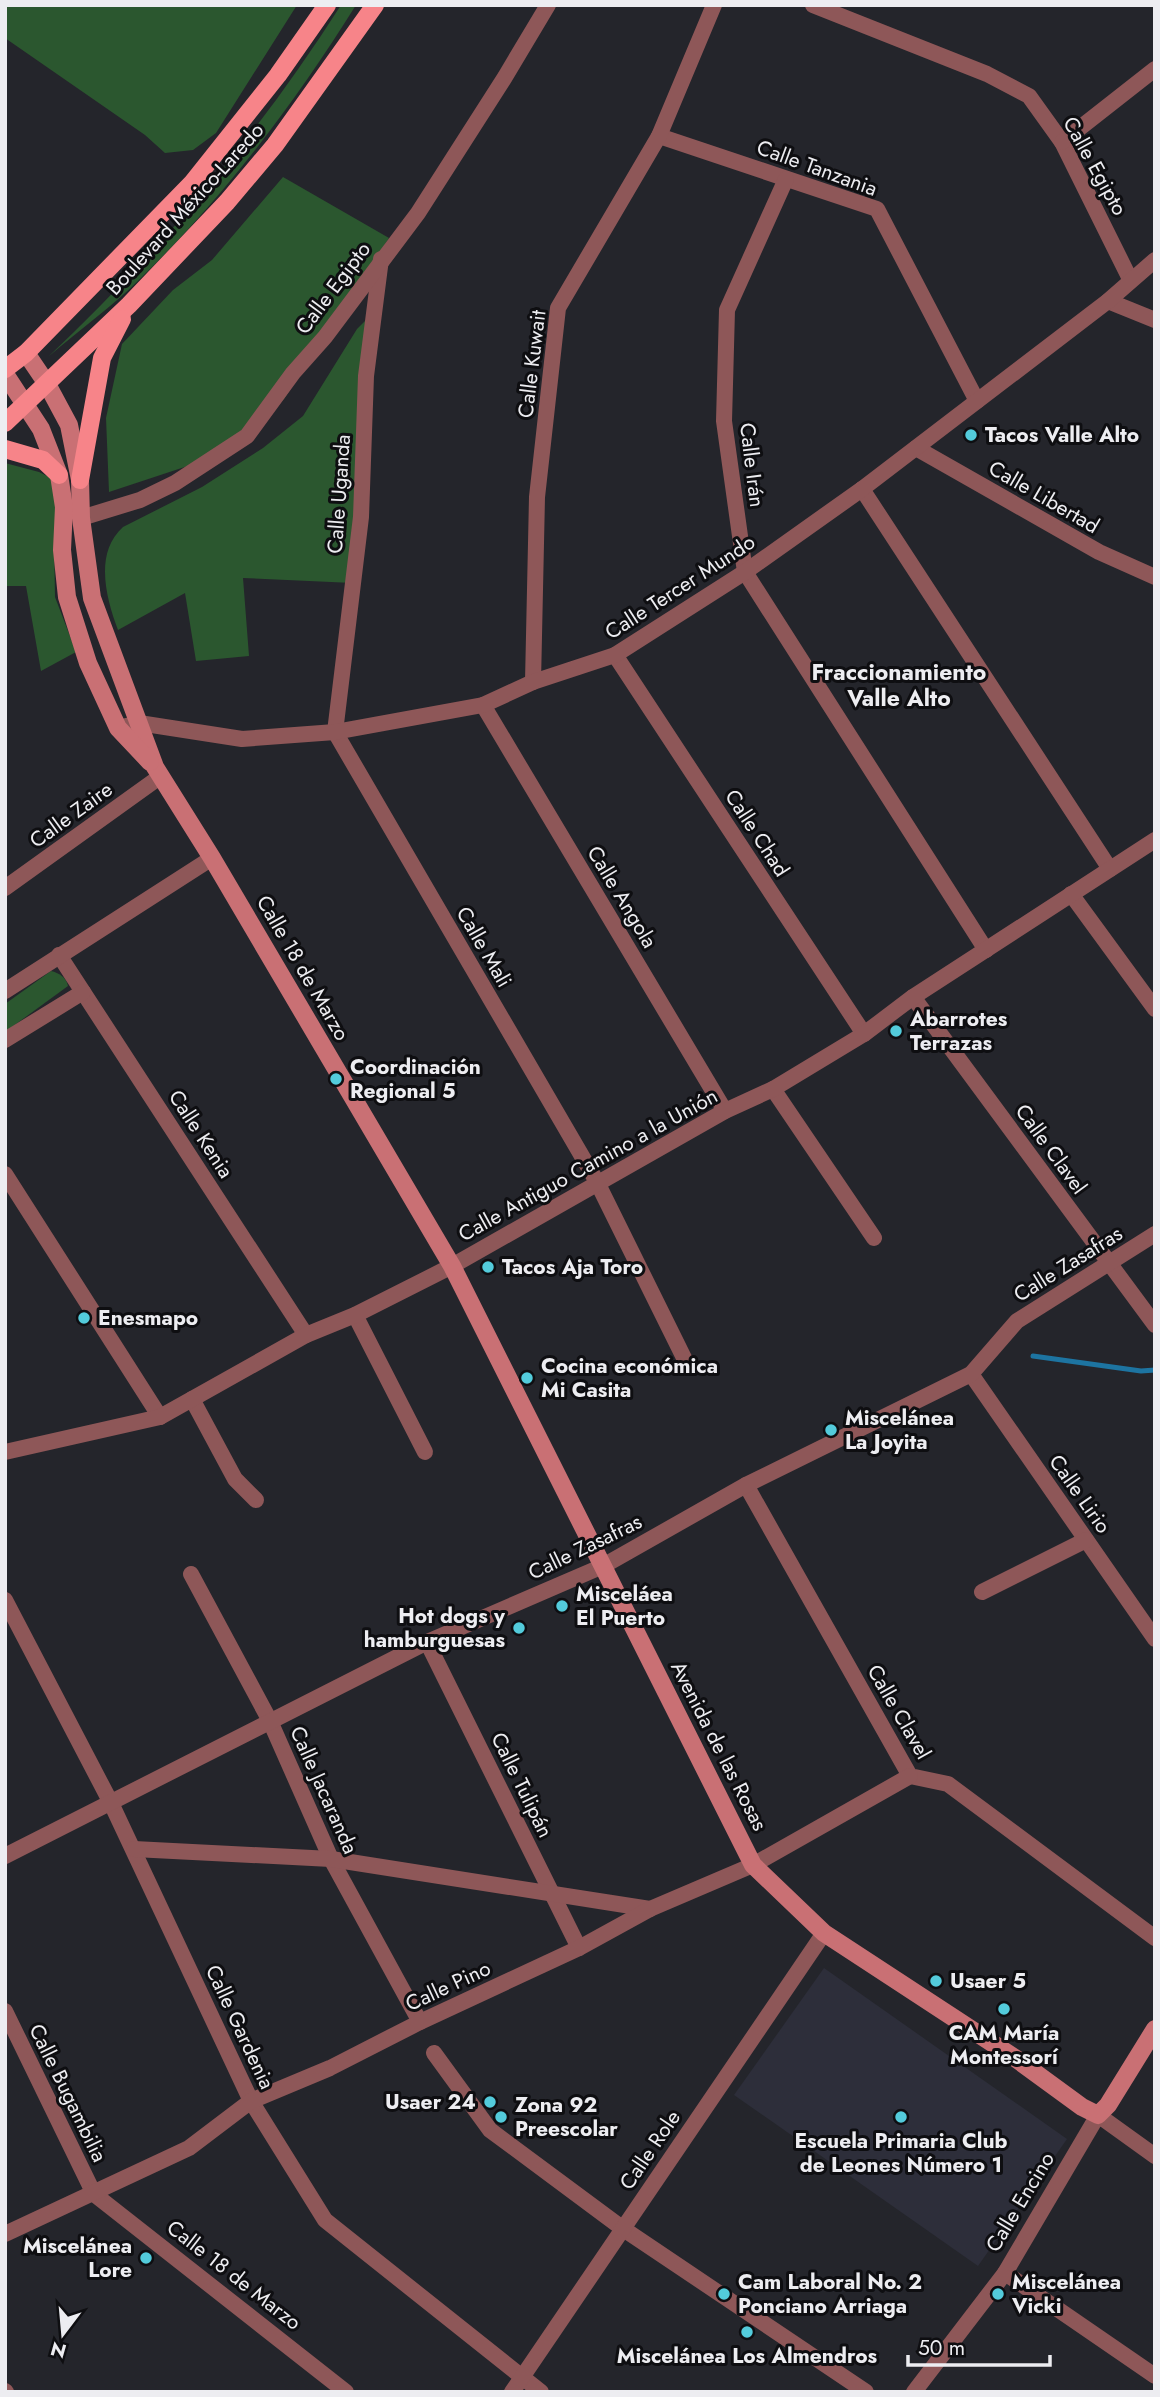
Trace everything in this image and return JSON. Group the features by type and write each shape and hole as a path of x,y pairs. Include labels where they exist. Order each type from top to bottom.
{"main road":[{"name":"Boulevard México-Laredo","path":"5,372 192,183 278,75 327,5"},
{"name":"Boulevard México-Laredo","path":"5,423 129,305 227,202 275,145 375,5"},
{"path":"80,480 102,358 129,305"},
{"path":"5,449 43,460 59,475"}],"street":[{"name":"Calle Egipto","path":"81,518 140,500 175,482 247,436 418,213 548,5"},
{"name":"Calle Kuwait","path":"533,682 537,496 558,307 659,136 714,5"},
{"name":"Calle Egipto","path":"813,5 987,74 1029,96 1062,142 1130,279"},
{"path":"1062,142 1155,69"},
{"name":"Calle Tanzania","path":"659,136 877,209 977,401"},
{"name":"Calle Irán","path":"786,179 727,310 724,421 745,572 986,950"},
{"name":"Calle Uganda","path":"335,732 361,517 366,376 382,259"},
{"name":"Calle Tercer Mundo","path":"118,728 139,723 242,739 335,732 483,705 533,682 615,655 745,572 862,489 1108,301 1130,279 1155,260"},
{"path":"1108,301 1155,320"},
{"name":"Calle 18 de Marzo","path":"26,353 47,384 69,425 80,480 81,518 92,598 158,772"},
{"name":"Calle 18 de Marzo","path":"5,372 41,429 59,475 64,507 62,550 67,597 88,663 118,728 158,772 212,858 452,1266"},
{"name":"Calle Libertad","path":"916,448 1099,552 1155,577"},
{"path":"862,489 1110,869"},
{"name":"Calle Chad","path":"615,655 864,1034"},
{"name":"Calle Angola","path":"483,705 725,1111"},
{"name":"Calle Mali","path":"335,732 597,1182"},
{"name":"Calle Zaire","path":"5,888 158,772"},
{"name":"Calle Antiguo Camino a la Unión","path":"5,1452 160,1417 306,1335 355,1315 452,1266 725,1111 773,1089 864,1034 913,997 1155,840"},
{"path":"5,991 212,858"},
{"path":"1071,894 1155,1009"},
{"name":"Calle Kenia","path":"59,955 306,1335"},
{"path":"5,1040 83,992"},
{"name":"Calle Clavel","path":"913,997 1155,1325"},
{"path":"773,1089 874,1238"},
{"path":"5,1174 160,1417"},
{"path":"597,1182 687,1364"},
{"name":"Calle Zasafras","path":"9,1852 427,1642 603,1566 746,1485 971,1374 1017,1321 1155,1234"},
{"name":"Avenida de las Rosas","path":"452,1266 753,1865 824,1933 1015,2058 1082,2107 1098,2115"},
{"path":"355,1315 425,1452"},
{"name":"Calle Lirio","path":"971,1374 1155,1639"},
{"path":"192,1399 235,1479 257,1500"},
{"name":"Calle Clavel","path":"746,1485 910,1776 948,1784 1155,1938"},
{"path":"982,1592 1086,1540"},
{"name":"Calle Jacaranda","path":"191,1574 270,1721 331,1858 420,2022"},
{"name":"Calle Gardenia","path":"5,1600 134,1849 251,2101 325,2220 541,2392"},
{"name":"Calle Tulipán","path":"427,1642 579,1948"},
{"name":"Calle Pino","path":"5,2234 189,2148 251,2101 330,2068 420,2022 579,1948 650,1909 753,1865 910,1776"},
{"path":"134,1849 331,1858 650,1909"},
{"name":"Calle Role","path":"512,2392 824,1933"},
{"name":"Calle Bugambilia","path":"5,2011 94,2194"},
{"name":"Calle Encino","path":"915,2392 1005,2273 1098,2115 1108,2105 1155,2029"},
{"path":"434,2053 490,2130 622,2228 866,2392"},
{"path":"1098,2115 1155,2156"},
{"name":"Calle 18 de Marzo","path":"94,2194 346,2392"},
{"path":"1005,2273 1155,2376"}],"shaded area":[{"name":"Escuela Primaria Club de Leones Número 1","path":"824,1968 1067,2139 978,2266 734,2095"}],"green space":[{"path":"5,5 297,5 216,133 193,150 165,153 145,135 5,38"},
{"path":"341,5 356,5 308,78 230,182 142,277 48,357 129,276 205,190 276,100"},
{"path":"283,177 389,238 284,399 230,452 109,492 106,418 122,344 173,290 212,260"},
{"path":"374,312 353,583 243,578 249,656 196,661 185,593 118,630 105,576 108,550 114,538 123,527 202,487 263,448 303,416 357,329"},
{"path":"5,463 39,472 53,479 57,491 54,538 55,597 76,652 41,671 26,586 5,586"},
{"path":"51,971 62,976 68,986 5,1032 5,1004"}],"waterway":[{"path":"1033,1356 1141,1371 1155,1370"}],"place":[{"name":"Tacos Valle Alto","path":"971,435"},
{"name":"Abarrotes Terrazas","path":"896,1031"},
{"name":"Coordinación Regional 5","path":"336,1079"},
{"name":"Tacos Aja Toro","path":"488,1267"},
{"name":"Enesmapo","path":"84,1318"},
{"name":"Cocina económica Mi Casita","path":"527,1378"},
{"name":"Miscelánea La Joyita","path":"831,1430"},
{"name":"Misceláea El Puerto","path":"562,1606"},
{"name":"Hot dogs y hamburguesas","path":"519,1628"},
{"name":"Usaer 5","path":"936,1981"},
{"name":"CAM María Montessorí","path":"1004,2009"},
{"name":"Usaer 24","path":"490,2102"},
{"name":"Zona 92 Preescolar","path":"501,2117"},
{"name":"Escuela Primaria Club de Leones Número 1","path":"901,2117"},
{"name":"Miscelánea Lore","path":"146,2258"},
{"name":"Cam Laboral No. 2 Ponciano Arriaga","path":"724,2294"},
{"name":"Miscelánea Vicki","path":"998,2294"},
{"name":"Miscelánea Los Almendros","path":"747,2332"}],"district":[{"name":"Fraccionamiento Valle Alto","path":"899,685"}]}
